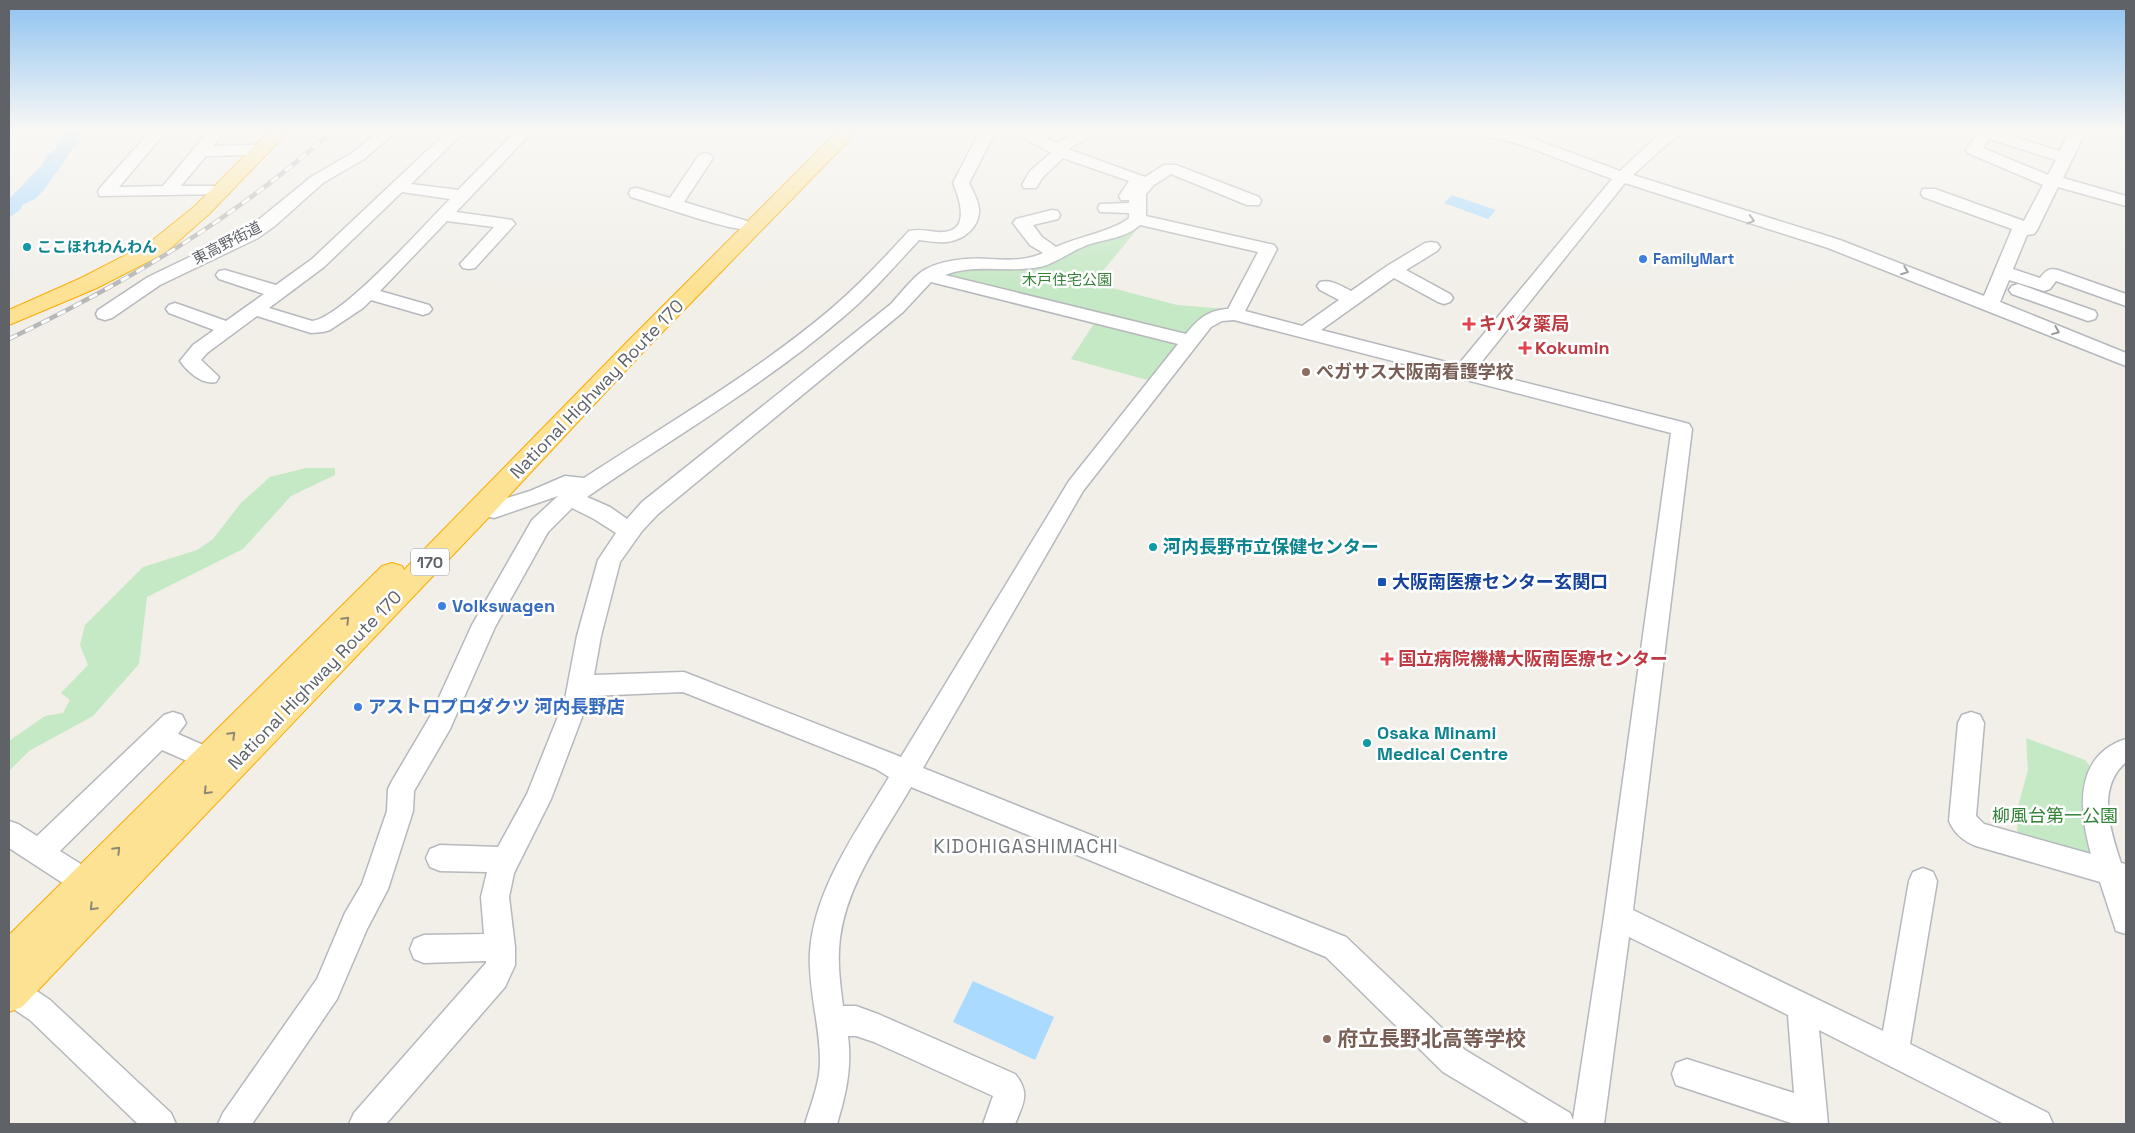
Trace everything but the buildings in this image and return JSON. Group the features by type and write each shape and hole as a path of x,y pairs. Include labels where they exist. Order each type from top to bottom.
{"highway":[{"path":"9,318 90,283 157,248 231,182"},
{"name":"National Highway Route 170","path":"9,959 455,514 783,182"},
{"name":"National Highway Route 170","path":"10,991 483,507 637,345 799,182"}],"street":[{"path":"115,182 106,192 222,191"},
{"path":"168,191 176,182"},
{"name":"東高野街道","path":"106,314 154,281 252,234 315,182"},
{"path":"209,377 190,361 200,349 318,264 402,182"},
{"path":"254,309 311,327 323,326 357,304 476,182"},
{"path":"674,205 689,182"},
{"path":"234,1124 326,989 344,953 355,923 374,889 400,811 401,789 441,721 484,625 540,526 579,492 755,375 826,322 858,294 915,235 946,237 957,235 963,230 969,218 971,208 962,182"},
{"path":"366,1124 495,977 501,965 496,897 505,860 538,799 578,699 589,636 609,560 629,531 650,508 872,330 897,308 927,276 950,267 974,263 1010,265 1036,263 1080,242 1126,228 1129,207 1138,182"},
{"path":"1129,207 1148,182"},
{"path":"1205,182 1253,201"},
{"path":"1462,372 1544,275 1618,182"},
{"path":"1637,182 1739,216 1834,244 1990,304 2126,360"},
{"path":"1928,193 2022,226 2028,230 2053,182"},
{"path":"2056,182 2126,201"},
{"path":"398,186 463,196"},
{"path":"637,193 740,225"},
{"path":"1106,208 1129,207 1268,249 1234,314"},
{"path":"443,215 506,224 469,264"},
{"path":"1052,215 1022,223 1036,241 1056,254"},
{"path":"1990,304 2022,226"},
{"path":"1306,332 1393,270 1431,247"},
{"path":"1393,270 1444,298"},
{"path":"2001,278 2044,285 2052,274 2126,300"},
{"path":"226,275 278,292"},
{"path":"927,276 1190,341"},
{"path":"2001,278 2088,315"},
{"path":"1326,286 1352,298"},
{"path":"368,293 423,309"},
{"path":"174,309 228,328"},
{"path":"821,1124 830,1096 835,1062 824,970 826,944 835,902 850,867 1076,486 1120,428 1190,341 1211,318 1218,315 1234,314 1682,429 1618,917 1588,1124"},
{"path":"483,507 494,510 538,496 565,484 579,492 592,510 602,512 629,531"},
{"path":"580,686 684,682 886,760 906,773 1336,947 1454,1061 1559,1124"},
{"path":"1971,723 1962,821 1976,834 2119,875"},
{"path":"39,852 78,804 166,730 208,759"},
{"path":"2126,750 2122,751 2104,767 2098,785 2095,813 2119,875 2126,922"},
{"path":"9,833 85,882"},
{"path":"440,858 505,860"},
{"path":"1894,1052 1923,881"},
{"path":"1618,917 1802,1006 2037,1124"},
{"path":"424,949 501,947"},
{"path":"10,991 40,1010 160,1124"},
{"path":"1687,1074 1811,1119 1802,1006"},
{"path":"830,1021 856,1021 878,1029 1004,1085 1010,1092 999,1124"}],"green space":[{"name":"木戸住宅公園","path":"1139,227 1093,283 1177,305 1227,309 1204,317 1187,335 942,275 969,269 1015,270 1033,267 1091,243"},
{"path":"1095,322 1180,344 1151,381 1071,359"},
{"path":"306,468 335,468 335,475 291,496 243,549 147,597 139,664 93,716 29,751 9,771 9,741 45,716 63,713 70,700 61,693 88,665 80,645 85,625 143,567 197,550 213,539 241,503 270,477"},
{"name":"柳風台第一公園","path":"2026,738 2085,760 2096,773 2108,871 2017,838 2018,806 2028,770"}],"water":[{"path":"26,182 50,182 35,199 22,205 21,209 9,218 9,199"},
{"path":"1452,195 1496,210 1488,219 1444,203"},
{"path":"973,981 1054,1017 1035,1060 953,1022"}],"railway":[{"path":"9,339 97,294 180,246 271,182"}],"place":[{"name":"ここほれわんわん","path":"27,247"},
{"name":"FamilyMart","path":"1643,259"},
{"name":"キバタ薬局","path":"1469,324"},
{"name":"Kokumin","path":"1525,348"},
{"name":"ぺガサス大阪南看護学校","path":"1306,372"},
{"name":"河内長野市立保健センター","path":"1153,547"},
{"name":"大阪南医療センター玄関口","path":"1382,582"},
{"name":"Volkswagen","path":"442,606"},
{"name":"国立病院機構大阪南医療センター","path":"1387,659"},
{"name":"アストロプロダクツ 河内長野店","path":"358,707"},
{"name":"Osaka Minami Medical Centre","path":"1367,743"},
{"name":"府立長野北高等学校","path":"1327,1039"}],"district":[{"name":"KIDOHIGASHIMACHI","path":"1026,846"}]}
